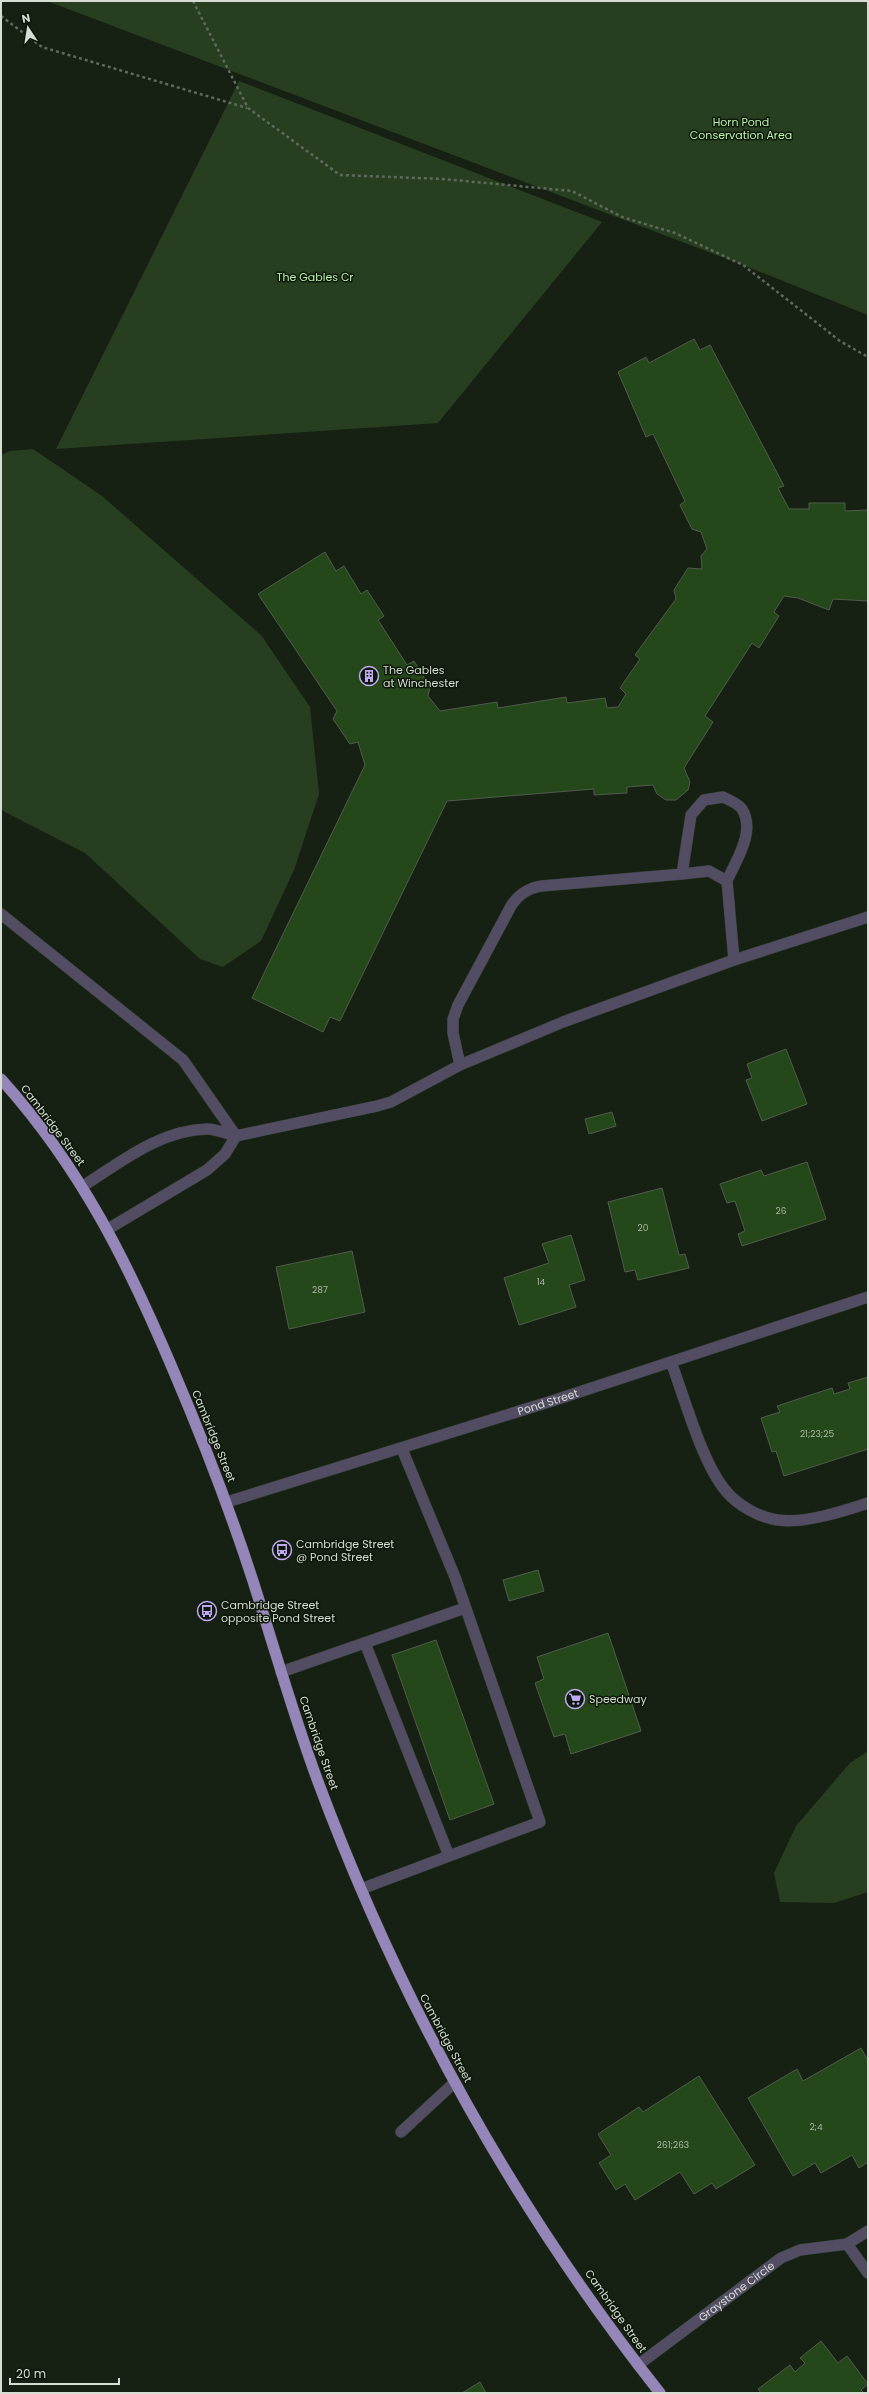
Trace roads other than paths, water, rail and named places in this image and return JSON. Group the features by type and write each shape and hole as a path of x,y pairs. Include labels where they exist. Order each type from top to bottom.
{"highway":[{"name":"Cambridge Street","path":"1,1079 56,1145 83,1186 108,1229 158,1334 226,1502 316,1778 389,1957 454,2083 524,2199 578,2281 638,2365 660,2393"}],"street":[{"path":"682,874 691,815 704,800 723,797 741,808 747,823 745,842 727,881 734,960"},
{"path":"460,1065 453,1033 456,1012 511,906 521,894 534,887 709,872 727,881"},
{"path":"1,914 183,1060 236,1136"},
{"path":"83,1186 150,1144 183,1132 208,1129 236,1136 391,1102 460,1065 563,1022 734,960 868,917"},
{"path":"108,1229 207,1170 225,1154 236,1136"},
{"name":"Pond Street","path":"226,1502 402,1448 868,1297"},
{"path":"671,1362 710,1467 726,1492 746,1509 778,1520 839,1513 868,1503"},
{"path":"361,1889 540,1822 465,1608 402,1448"},
{"path":"281,1672 465,1608"},
{"path":"365,1643 449,1856"},
{"path":"401,2132 454,2083"},
{"name":"Graystone Circle","path":"638,2365 781,2258 800,2250 847,2244 868,2231"},
{"path":"847,2244 868,2273"}],"place":[{"name":"The Gables at Winchester","path":"369,676"},
{"name":"Cambridge Street @ Pond Street","path":"282,1550"},
{"name":"Cambridge Street opposite Pond Street","path":"207,1611"},
{"name":"Speedway","path":"575,1699"}],"park label":[{"name":"Horn Pond Conservation Area","path":"741,128"},
{"name":"The Gables Cr","path":"315,277"}]}
